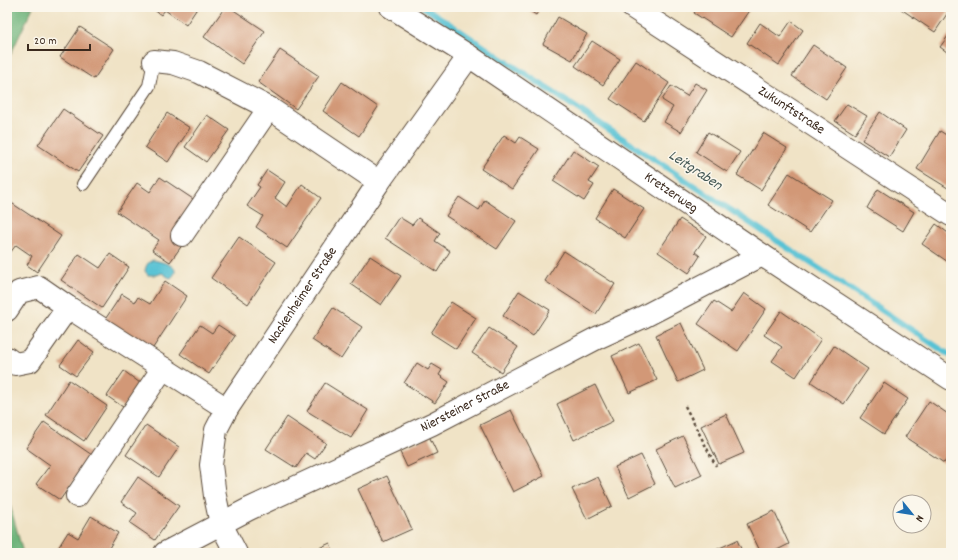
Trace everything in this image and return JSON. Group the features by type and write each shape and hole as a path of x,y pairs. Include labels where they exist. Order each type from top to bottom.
{"street":[{"name":"Kretzerweg","path":"392,7 468,56 762,255 951,379"},
{"name":"Zukunftstraße","path":"632,7 951,215"},
{"name":"Nackenheimer Straße","path":"236,553 221,524 215,496 211,465 216,430 228,409 379,182 468,56"},
{"path":"154,61 173,63 200,72 269,108 379,182"},
{"path":"182,235 269,108"},
{"name":"Niersteiner Straße","path":"165,553 249,509 432,424 597,338 643,317 762,255"},
{"path":"7,310 19,292 39,287 228,409"},
{"path":"7,358 15,364 30,361 68,307"},
{"path":"77,496 163,368"}],"lane":[{"path":"83,184 149,86 154,61"}],"path":[{"path":"685,406 716,466"}],"green space":[{"path":"7,7 33,7 7,62"},
{"path":"7,498 9,501 23,553 7,553"}],"water":[{"path":"153,260 166,263 175,270 171,278 162,273 157,275 148,275 145,271 146,267"}],"building":[{"path":"150,7 198,7 186,25 165,10 161,15"},
{"path":"225,7 229,7 265,31 242,64 204,37"},
{"path":"524,7 541,7 536,15"},
{"path":"698,7 747,7 750,9 731,37 694,13"},
{"path":"902,7 951,8 935,32 901,9"},
{"path":"558,17 587,34 572,60 543,44"},
{"path":"791,21 803,30 779,65 747,43 760,23 780,37"},
{"path":"80,27 114,49 94,79 60,57"},
{"path":"951,32 951,55 940,47"},
{"path":"592,41 620,59 603,85 575,66"},
{"path":"813,45 847,68 826,99 792,76"},
{"path":"280,50 319,76 296,109 258,82"},
{"path":"636,61 669,83 644,121 610,99"},
{"path":"342,82 378,107 359,136 323,111"},
{"path":"695,83 707,90 681,132 664,122 673,107 662,100 671,86 687,96"},
{"path":"847,104 867,116 855,134 835,121"},
{"path":"63,109 103,136 78,172 38,145"},
{"path":"880,112 906,130 889,157 862,140"},
{"path":"167,113 190,128 168,162 145,147"},
{"path":"207,115 229,130 206,162 185,147"},
{"path":"940,131 951,138 951,190 917,169"},
{"path":"708,132 740,152 727,172 696,152"},
{"path":"763,133 787,148 761,190 737,175"},
{"path":"504,135 516,143 520,137 539,149 512,189 481,169"},
{"path":"573,150 599,167 589,182 594,185 584,201 553,181"},
{"path":"267,170 285,182 275,198 287,207 302,184 321,198 287,248 256,227 263,216 247,206 260,187 257,185"},
{"path":"789,173 832,200 810,232 768,205"},
{"path":"160,177 196,201 183,244 170,262 152,250 159,240 117,212 137,183 150,192"},
{"path":"613,189 644,209 625,238 595,218"},
{"path":"878,189 914,212 903,231 867,208"},
{"path":"459,197 479,210 485,200 516,221 497,249 446,216"},
{"path":"7,200 61,236 37,272 27,265 32,256 16,245 10,253 7,251"},
{"path":"399,217 412,225 418,218 440,233 435,241 450,251 437,272 385,238"},
{"path":"680,219 706,236 695,252 700,256 689,273 658,252"},
{"path":"936,224 951,235 951,264 922,244"},
{"path":"239,237 276,262 248,304 211,278"},
{"path":"564,251 615,284 596,314 545,281"},
{"path":"79,254 100,268 110,254 129,267 102,308 61,280"},
{"path":"370,256 401,276 381,305 351,284"},
{"path":"165,281 187,296 151,351 104,321 122,294 135,302 138,297 150,304"},
{"path":"519,291 550,310 533,336 503,316"},
{"path":"744,293 766,309 738,351 698,324 714,301 731,312"},
{"path":"451,302 476,318 456,349 431,333"},
{"path":"333,308 362,327 341,359 312,340"},
{"path":"781,311 821,339 796,377 772,361 782,347 764,335"},
{"path":"681,323 703,370 678,382 656,335"},
{"path":"200,325 212,333 218,325 235,336 209,374 180,354"},
{"path":"489,328 518,347 501,372 472,353"},
{"path":"78,340 94,352 76,376 60,365"},
{"path":"639,343 657,380 629,393 612,356"},
{"path":"834,346 868,369 844,404 811,382"},
{"path":"417,363 428,370 432,364 442,370 439,375 449,382 435,403 404,383"},
{"path":"124,371 140,383 123,407 107,396"},
{"path":"69,380 107,406 84,441 46,415"},
{"path":"325,383 368,410 351,438 307,411"},
{"path":"884,383 908,399 884,434 860,418"},
{"path":"595,385 613,421 574,440 557,404"},
{"path":"929,401 951,416 951,453 944,463 905,437"},
{"path":"511,410 544,476 513,492 480,425"},
{"path":"726,414 744,453 719,464 701,426"},
{"path":"287,417 326,443 315,459 306,453 296,468 266,449"},
{"path":"44,422 92,455 60,500 36,484 50,465 26,448"},
{"path":"146,425 179,447 159,477 126,455"},
{"path":"429,436 437,453 407,467 399,450"},
{"path":"683,436 702,475 675,488 656,449"},
{"path":"641,455 655,484 629,497 615,467"},
{"path":"387,476 412,529 383,542 358,489"},
{"path":"138,477 179,506 155,540 130,523 137,513 121,502"},
{"path":"598,477 612,506 587,519 572,489"},
{"path":"774,511 789,544 771,553 761,553 747,524"},
{"path":"91,516 118,533 106,553 55,553 68,532 78,538"},
{"path":"737,540 743,553 709,553"},
{"path":"330,543 334,553 308,553"},
{"path":"301,546 305,553 286,553"}],"waterway":[{"name":"Leitgraben","path":"424,7 951,356"}]}
